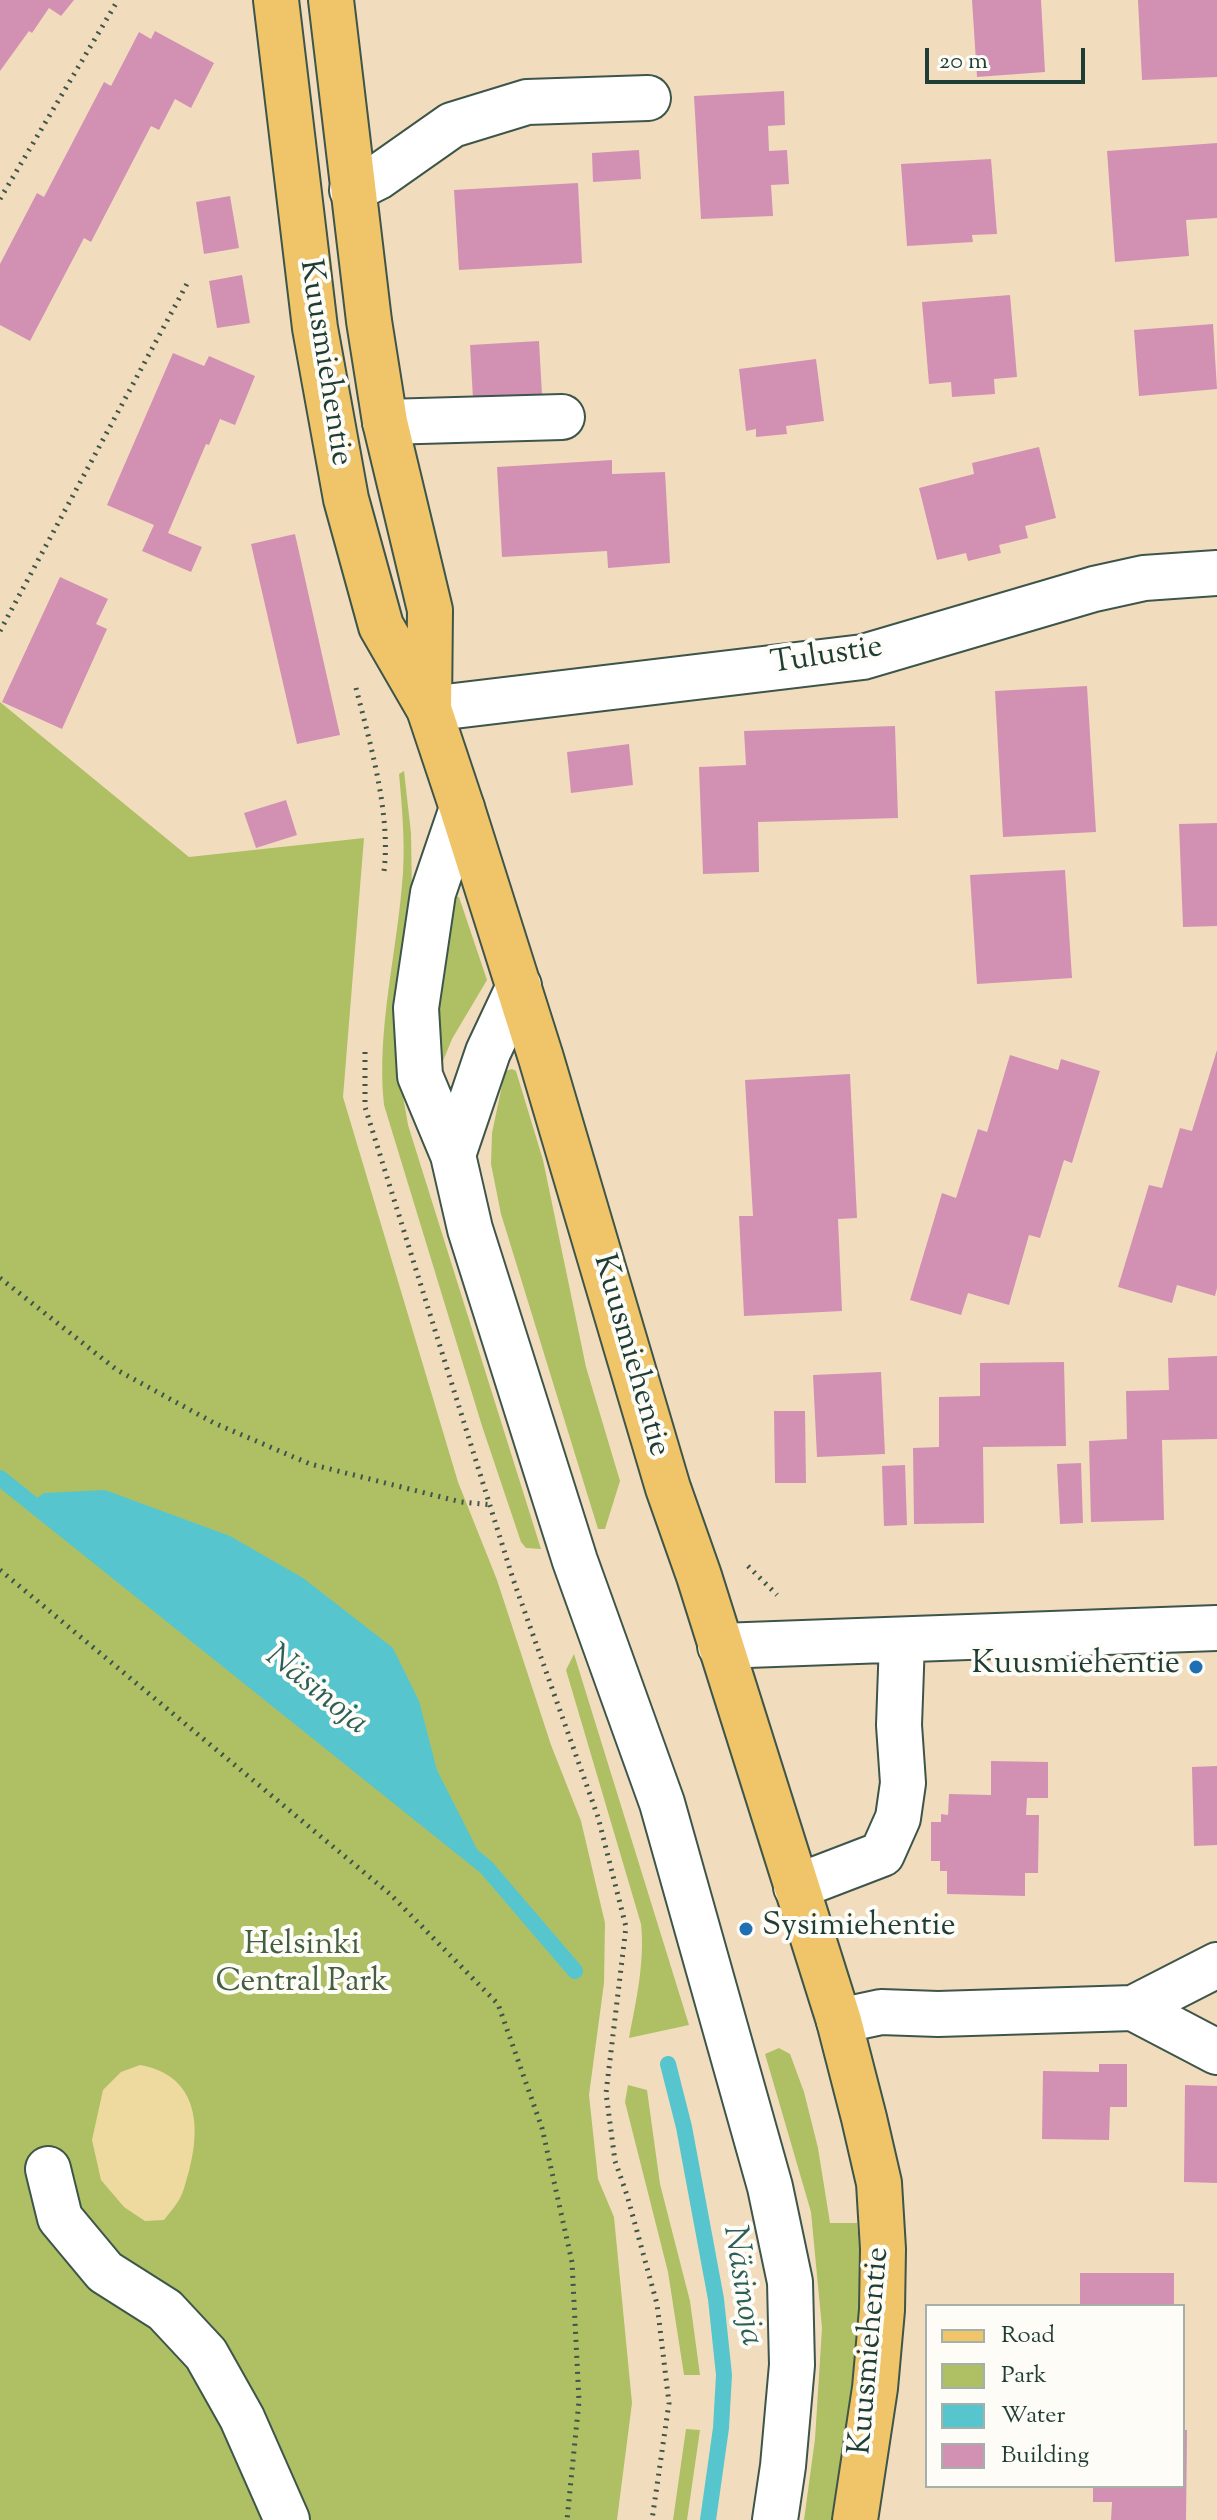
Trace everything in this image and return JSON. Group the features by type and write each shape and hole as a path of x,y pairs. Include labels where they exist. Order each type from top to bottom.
{"main road":[{"name":"Kuusmiehentie","path":"276,0 315,328 346,499 381,626 429,709 519,986 668,1488 839,2021 879,2183 883,2249 882,2310 875,2388 855,2520"},
{"name":"Kuusmiehentie","path":"331,0 352,190 385,422 430,610 429,709"}],"street":[{"path":"352,190 378,177 452,125 527,102 648,98"},
{"path":"385,422 562,417"},
{"name":"Tulustie","path":"429,709 863,657 1094,589 1144,578 1217,573"},
{"path":"462,808 433,893 416,1008 420,1076 453,1155 470,1229 575,1561 662,1803 770,2187 790,2282 791,2351 783,2466 775,2520"},
{"path":"453,1155 488,1052 519,986"},
{"path":"720,1646 1217,1628"},
{"path":"796,1887 882,1854 898,1818 903,1783 899,1725 902,1641"},
{"path":"839,2021 881,2012 938,2014 1133,2008 1217,1965"},
{"path":"1133,2008 1217,2052"},
{"path":"48,2169 60,2218 105,2272 165,2310 206,2354 242,2418 287,2520"}],"path":[{"path":"0,199 118,0"},
{"path":"0,631 189,280"},
{"path":"0,1278 117,1370 214,1423 310,1464 461,1502 492,1505 513,1579 598,1817 626,1927 606,2093 615,2161 657,2304 669,2403 652,2520"},
{"path":"0,1570 390,1894 498,2004 542,2128 572,2262 579,2401 567,2520"}],"green space":[{"name":"Helsinki Central Park","path":"0,702 189,857 364,838 343,1097 458,1482 497,1580 551,1745 581,1821 605,1923 604,1983 589,2095 598,2179 614,2217 632,2403 617,2520 0,2520"},
{"path":"404,771 411,833 412,898 398,1067 408,1125 541,1549 526,1548 521,1542 482,1426 384,1105 385,1018 403,872 399,774"},
{"path":"454,896 459,897 487,980 452,1039 443,1061 440,1061 439,999"},
{"path":"505,1071 516,1071 543,1160 586,1367 620,1481 605,1529 598,1529 501,1214 491,1164 492,1133"},
{"path":"574,1654 689,2025 629,2038 641,1967 641,1924 566,1670"},
{"path":"779,2048 790,2054 804,2092 818,2148 830,2223 857,2223 860,2260 858,2335 831,2520 804,2520 815,2439 822,2328 811,2212 765,2054"},
{"path":"628,2085 647,2090 660,2184 690,2301 700,2375 684,2375 668,2272 625,2102"},
{"path":"686,2429 700,2430 687,2520 673,2520"}],"sand":[{"path":"140,2065 159,2070 184,2090 194,2119 193,2153 185,2186 164,2220 145,2221 124,2207 101,2180 92,2140 103,2090 121,2072"}],"water":[{"path":"105,1490 230,1536 303,1578 393,1648 419,1701 437,1770 486,1867 30,1503 44,1493"}],"building":[{"path":"0,0 74,0 61,16 49,8 0,71"},
{"path":"972,0 1041,0 1045,72 977,77"},
{"path":"1138,0 1217,0 1217,77 1142,80"},
{"path":"155,31 214,63 191,108 175,99 159,130 151,126 91,242 84,238 30,341 0,325 0,264 37,193 44,197 104,82 111,86 139,32 151,39"},
{"path":"784,91 785,125 768,126 769,151 787,150 789,184 771,185 773,216 701,219 694,96"},
{"path":"1217,143 1217,218 1186,220 1189,256 1115,262 1107,151"},
{"path":"639,150 641,179 593,182 592,153"},
{"path":"991,159 997,234 972,235 973,242 907,246 901,164"},
{"path":"578,183 582,263 459,270 454,190"},
{"path":"230,196 239,248 204,254 196,202"},
{"path":"242,275 250,323 217,328 209,281"},
{"path":"1010,295 1017,377 994,379 995,394 952,397 951,382 929,384 922,302"},
{"path":"1213,324 1217,389 1139,396 1134,330"},
{"path":"539,341 542,395 473,399 470,345"},
{"path":"173,353 204,366 209,356 255,376 235,425 220,419 209,445 206,444 168,533 202,547 191,572 142,551 154,525 107,505"},
{"path":"816,359 824,421 786,426 787,434 756,437 756,429 746,431 739,369"},
{"path":"1039,447 1056,518 1025,526 1028,538 999,545 1001,553 968,561 966,553 937,560 919,488 974,474 972,463"},
{"path":"612,460 612,474 665,472 670,563 608,568 607,551 502,557 497,467"},
{"path":"295,534 340,735 297,744 251,544"},
{"path":"60,577 108,599 96,624 107,629 62,729 2,702"},
{"path":"1087,686 1096,832 1003,837 995,691"},
{"path":"895,726 898,818 758,822 759,872 703,874 699,767 746,765 744,731"},
{"path":"629,744 633,785 571,793 567,752"},
{"path":"286,800 297,835 256,848 244,813"},
{"path":"1217,823 1217,926 1183,927 1179,824"},
{"path":"1065,870 1072,978 977,984 970,875"},
{"path":"1217,1050 1217,1288 1215,1296 1177,1285 1172,1303 1118,1287 1149,1185 1162,1188 1180,1128 1192,1131"},
{"path":"1010,1055 1058,1070 1061,1059 1100,1071 1072,1163 1064,1160 1040,1238 1029,1235 1009,1305 968,1293 961,1315 910,1300 942,1193 956,1198 978,1129 987,1132"},
{"path":"850,1074 857,1218 838,1219 842,1311 744,1316 739,1216 753,1216 745,1080"},
{"path":"1217,1356 1217,1439 1162,1440 1164,1520 1091,1522 1089,1441 1127,1439 1126,1391 1169,1390 1168,1358"},
{"path":"1064,1362 1066,1446 983,1447 984,1523 914,1524 913,1448 939,1447 939,1397 980,1396 980,1363"},
{"path":"881,1372 885,1454 817,1457 813,1375"},
{"path":"774,1411 805,1411 806,1483 775,1483"},
{"path":"1081,1463 1083,1523 1060,1524 1057,1464"},
{"path":"905,1465 907,1525 884,1526 882,1466"},
{"path":"991,1761 1048,1762 1048,1798 1027,1798 1026,1815 1039,1815 1038,1873 1025,1873 1025,1896 947,1894 947,1871 940,1871 940,1861 931,1861 931,1822 941,1822 941,1814 948,1815 949,1794 991,1795"},
{"path":"1217,1766 1217,1845 1194,1846 1192,1767"},
{"path":"1099,2064 1127,2064 1127,2107 1110,2107 1109,2140 1042,2139 1043,2071 1099,2072"},
{"path":"1185,2085 1217,2086 1217,2183 1184,2182"},
{"path":"1080,2273 1174,2273 1174,2304 1080,2304"},
{"path":"1187,2430 1186,2520 1111,2520 1112,2502 1093,2502 1093,2488 1185,2488"}],"waterway":[{"name":"Näsinoja","path":"0,1478 486,1867 575,1971"},
{"name":"Näsinoja","path":"668,2064 684,2127 716,2299 724,2375 721,2428 708,2520"}],"place":[{"name":"Kuusmiehentie","path":"1196,1667"},
{"name":"Sysimiehentie","path":"746,1929"}]}
